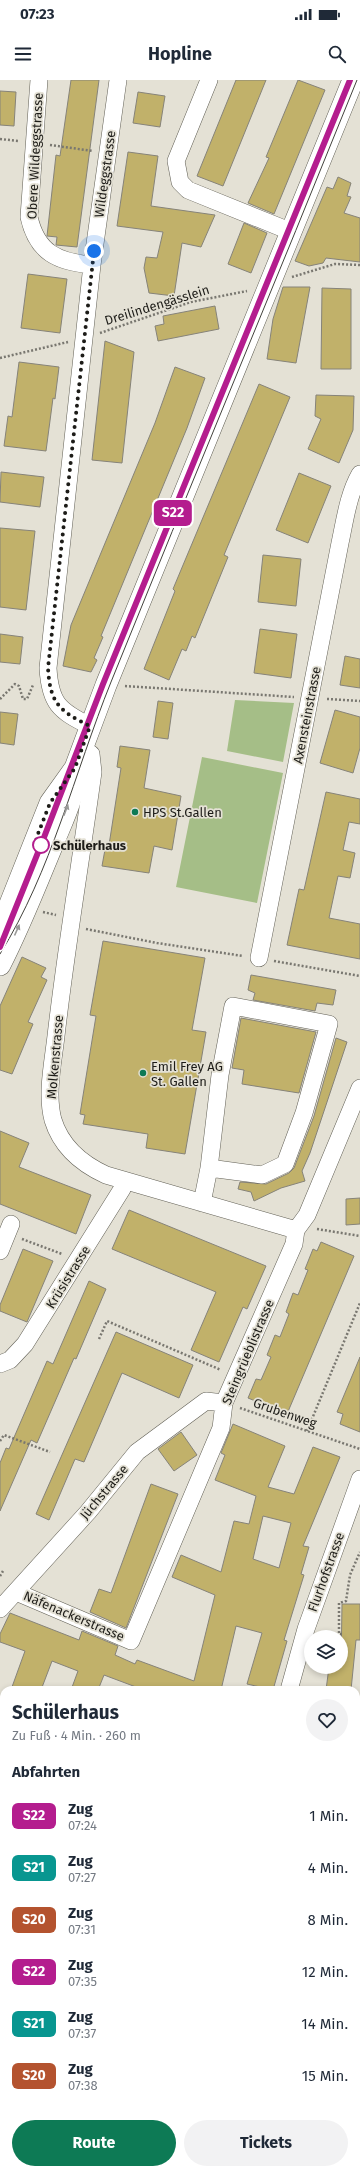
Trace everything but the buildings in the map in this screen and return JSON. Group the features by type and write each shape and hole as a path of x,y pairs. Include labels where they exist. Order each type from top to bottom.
{"main road":[{"path":"0,929 50,803 75,768 90,726 292,232 352,80"},
{"path":"0,965 27,907 67,807 76,782 75,768"}],"street":[{"name":"Obere Wildeggstrasse","path":"39,80 29,217 37,240 46,251 58,258 92,265"},
{"name":"Wildeggstrasse","path":"90,726 67,713 56,703 51,695 48,668 92,265 118,80"},
{"path":"209,80 176,162 180,182 188,190 292,232"},
{"name":"Axensteinstrasse","path":"259,958 349,501 354,485 360,474"},
{"name":"Molkenstrasse","path":"82,748 91,754 93,772 60,1005 52,1074 50,1099 53,1120 68,1148 80,1160 93,1169 125,1181 296,1230"},
{"path":"202,1204 209,1168 220,1075 233,1006 329,1024 304,1113 285,1164 262,1175 209,1168"},
{"name":"Steingrüeblistrasse","path":"131,1641 221,1428 224,1403 294,1244 296,1230 307,1215 360,1088"},
{"name":"Krüsistrasse","path":"0,1364 10,1360 25,1344 122,1190 125,1181"},
{"path":"0,1251 11,1224"},
{"name":"Jüchstrasse","path":"0,1609 138,1452 206,1401 224,1403"},
{"name":"Flurhofstrasse","path":"290,1686 306,1629 356,1504 360,1478"},
{"name":"Näfenackerstrasse","path":"16,1592 131,1641"}],"path":[{"path":"34,143 97,152"},
{"path":"289,278 335,264 360,265"},
{"name":"Dreilindengässlein","path":"0,358 84,337 191,302 250,291"},
{"path":"0,699 2,699 15,684 19,686 23,699 26,699 32,685"},
{"path":"118,685 360,701"},
{"path":"40,911 73,918"},
{"path":"90,930 176,946"},
{"path":"340,972 360,976"},
{"path":"296,1230 314,1228 360,1236"},
{"path":"25,1240 78,1260"},
{"path":"307,1431 360,1303"},
{"path":"99,1339 107,1321 216,1368"},
{"name":"Grubenweg","path":"224,1403 360,1449"},
{"path":"0,1441 4,1435 50,1452"},
{"path":"346,1601 350,1575 360,1552"},
{"path":"0,1576 4,1571"},
{"path":"339,1630 340,1603 350,1600 347,1595"}],"green space":[{"path":"235,700 294,703 283,762 227,751"},
{"path":"202,757 283,773 257,903 176,887"}],"tram line":[{"path":"0,947 48,830 103,684 350,80"},
{"path":"0,954 18,922 48,855 111,682 357,80"}],"train":[{"name":"S22","path":"0,947 103,684 350,80"}],"place":[{"name":"HPS St.Gallen","path":"135,812"},
{"name":"Schülerhaus","path":"41,845"},
{"name":"Emil Frey AG St. Gallen","path":"143,1073"}],"route":[{"path":"41,845 36,839 40,826 50,803 69,774 75,768 90,726 77,720 56,703 51,695 48,668 94,251"}]}
